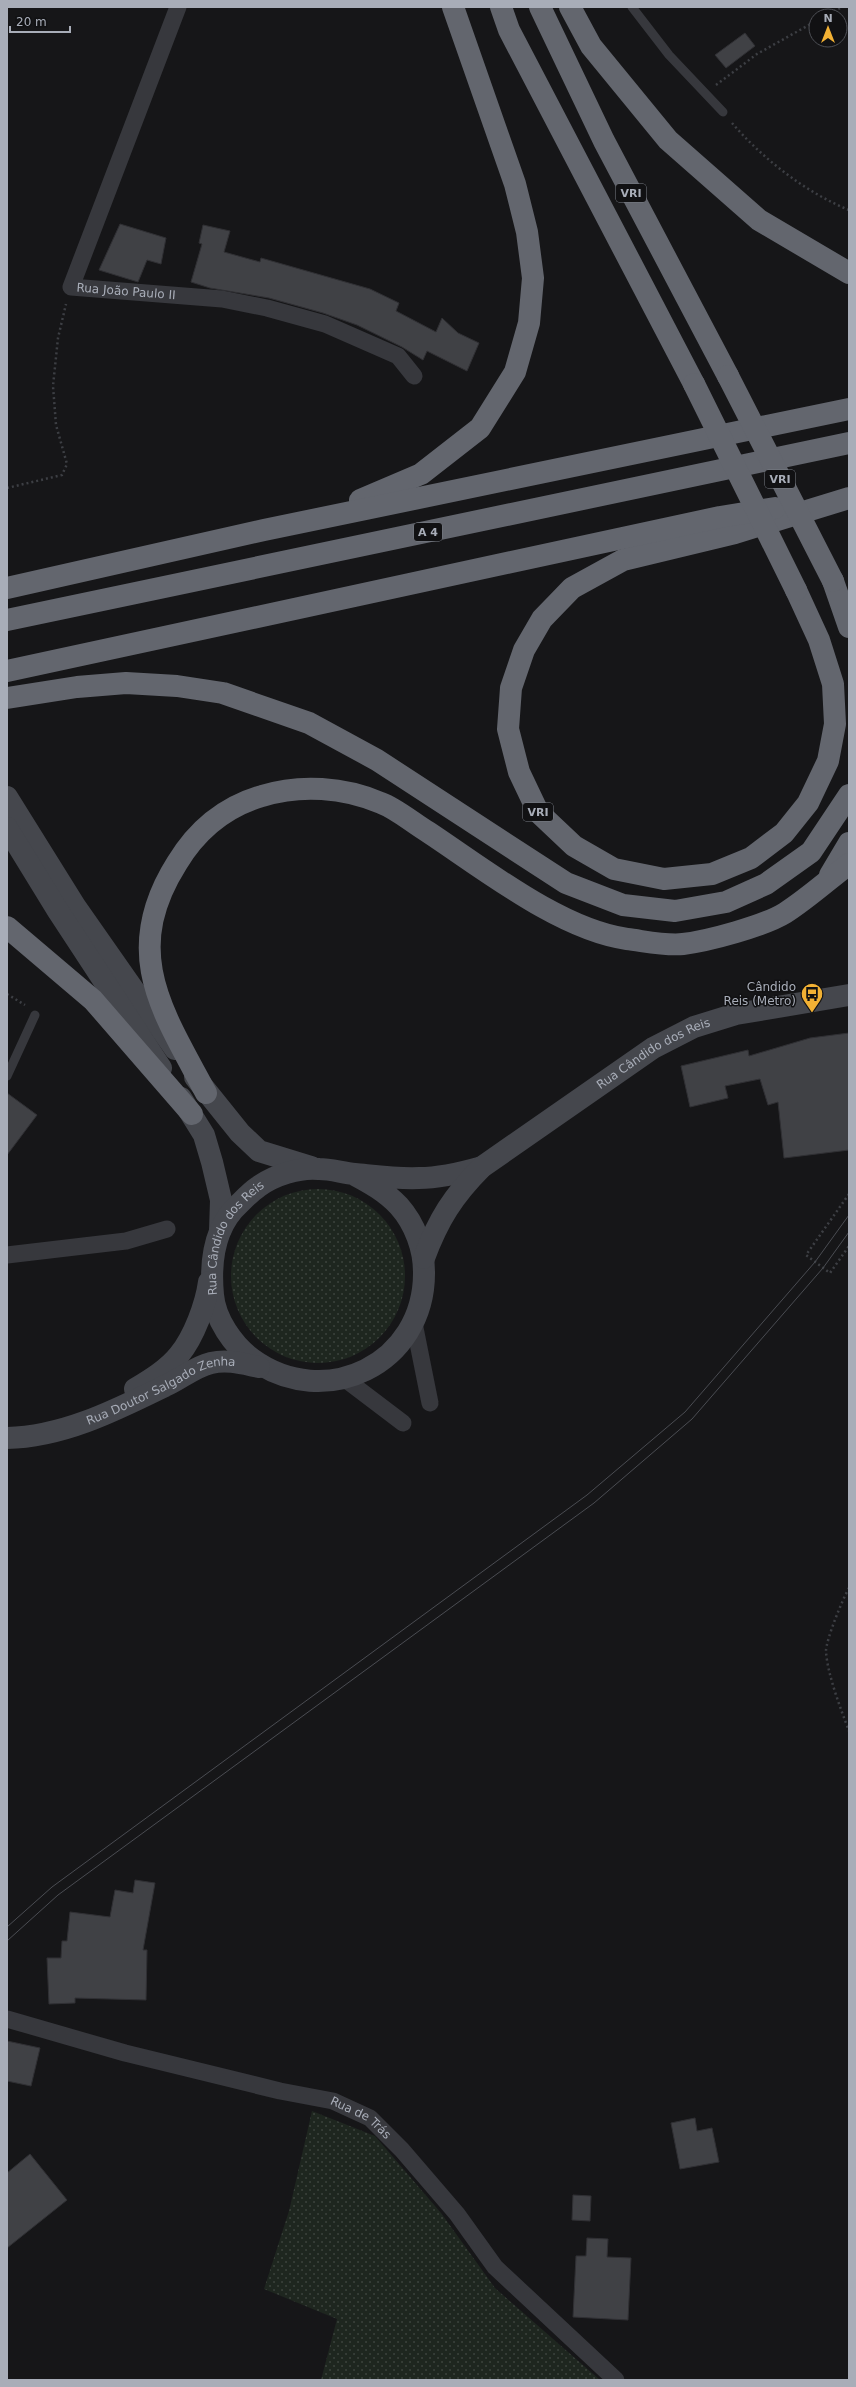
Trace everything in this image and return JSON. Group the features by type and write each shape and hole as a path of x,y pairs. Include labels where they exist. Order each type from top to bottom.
{"highway":[{"path":"264,530 374,495 421,474 480,428 515,372 529,323 533,278 527,232 515,184 453,7"},
{"name":"VRI","path":"501,7 509,30 694,384 796,590 820,640 833,684 835,724 828,761 808,803 784,833 751,858 712,874 664,879 614,869 574,846 538,812 519,772 508,729 511,688 524,650 538,626 572,588 623,560 735,533 849,497"},
{"name":"VRI","path":"540,7 604,141 728,376 833,581 849,627"},
{"path":"570,7 591,46 668,140 759,220 849,273"},
{"path":"7,588 264,530 849,409"},
{"name":"A 4","path":"7,620 849,443"},
{"path":"7,671 720,517 849,497"},
{"name":"VRI","path":"833,581 849,602"},
{"path":"7,698 126,683 177,686 222,693 309,722 377,760 566,883 623,905 675,911 726,902 766,884 811,852 849,795"},
{"path":"206,1093 162,1010 151,975 150,938 156,905 166,880 191,840 217,817 252,798 281,790 332,789 382,803 544,907 576,924 625,939 681,944 736,932 784,914 849,864"},
{"path":"826,881 849,844"},
{"path":"7,927 93,1000 192,1114"}],"main road":[{"path":"7,797 75,906 206,1093 240,1133 259,1151 318,1168"},
{"path":"7,828 58,911 192,1114 204,1135 221,1200 220,1232"},
{"name":"Rua Cândido dos Reis","path":"424,1258 441,1216 462,1187 482,1167 653,1048 694,1027 736,1014 849,995"},
{"name":"Rua Cândido dos Reis","path":"353,1174 379,1188 400,1207 416,1231 424,1258 424,1291 414,1323 397,1348 373,1367 345,1379 318,1382 291,1379 266,1369 242,1352 224,1328 214,1300 211,1271 214,1251 220,1232 236,1206 260,1186 287,1173 318,1168 353,1174 430,1178 443,1177 482,1167"},
{"name":"Rua Doutor Salgado Zenha","path":"90,1420 153,1377 179,1356 196,1324 207,1296 211,1271"},
{"name":"Rua Doutor Salgado Zenha","path":"90,1420 167,1386 194,1369 212,1363 235,1362 266,1369"},
{"path":"7,1438 52,1432 90,1420"}],"street":[{"name":"Rua João Paulo II","path":"178,7 70,286 222,299 267,308 325,324 398,356 414,376"},
{"path":"7,1255 126,1242 167,1229"},
{"path":"414,1323 430,1403"},
{"path":"345,1379 403,1423"},
{"name":"Rua de Trás","path":"7,2019 132,2054 280,2091 333,2100 370,2118 402,2150 457,2214 495,2268 616,2380"}],"lane":[{"path":"632,7 669,55 723,112"},
{"path":"7,1076 35,1015"}],"path":[{"path":"706,93 757,54 808,25"},
{"path":"723,112 767,159 806,186 849,210"},
{"path":"7,488 62,475 67,464 56,425 53,386 58,338 70,286"},
{"path":"7,994 32,1009 35,1015"},
{"path":"849,1194 806,1255 830,1273 849,1246"},
{"path":"849,1588 843,1597 826,1650 838,1704 849,1731"}],"shaded area":[{"path":"327,1189 351,1195 366,1203 380,1214 391,1228 399,1243 404,1259 404,1293 399,1309 391,1324 380,1338 366,1349 351,1357 335,1362 309,1363 285,1357 270,1349 256,1338 245,1324 237,1309 232,1293 231,1267 237,1243 245,1228 256,1214 270,1203 285,1195 301,1190"},
{"path":"312,2111 375,2136 441,2213 495,2288 600,2380 321,2380 337,2319 264,2289 289,2211"}],"building":[{"path":"745,33 755,46 726,68 715,55"},
{"path":"120,224 166,238 161,264 147,260 138,282 99,270"},
{"path":"203,225 230,231 224,252 260,262 261,258 370,289 399,303 396,311 436,332 442,318 458,333 479,343 467,371 427,351 423,360 402,347 357,325 323,313 269,298 210,288 191,282 202,244 199,243"},
{"path":"849,1033 849,1150 784,1158 778,1102 768,1105 760,1079 725,1086 728,1098 690,1107 681,1066 748,1050 749,1056 810,1038"},
{"path":"7,1093 37,1115 7,1155"},
{"path":"135,1880 155,1883 143,1950 147,1950 146,2000 75,1998 75,2003 49,2004 47,1958 61,1958 62,1941 67,1941 70,1912 110,1917 115,1890 133,1893"},
{"path":"7,2041 40,2048 31,2086 7,2081"},
{"path":"695,2118 697,2131 712,2128 719,2162 680,2169 671,2123"},
{"path":"30,2154 67,2200 7,2248 7,2173"},
{"path":"573,2195 591,2196 590,2221 572,2220"},
{"path":"587,2238 608,2239 607,2257 631,2258 628,2320 573,2317 576,2256 586,2256"}],"tram line":[{"path":"7,1927 52,1887 587,1495 685,1412 815,1262 849,1215"},
{"path":"7,1941 58,1895 594,1503 692,1419 823,1268 849,1232"}],"place":[{"name":"Cândido Reis (Metro)","path":"812,1014"}]}
